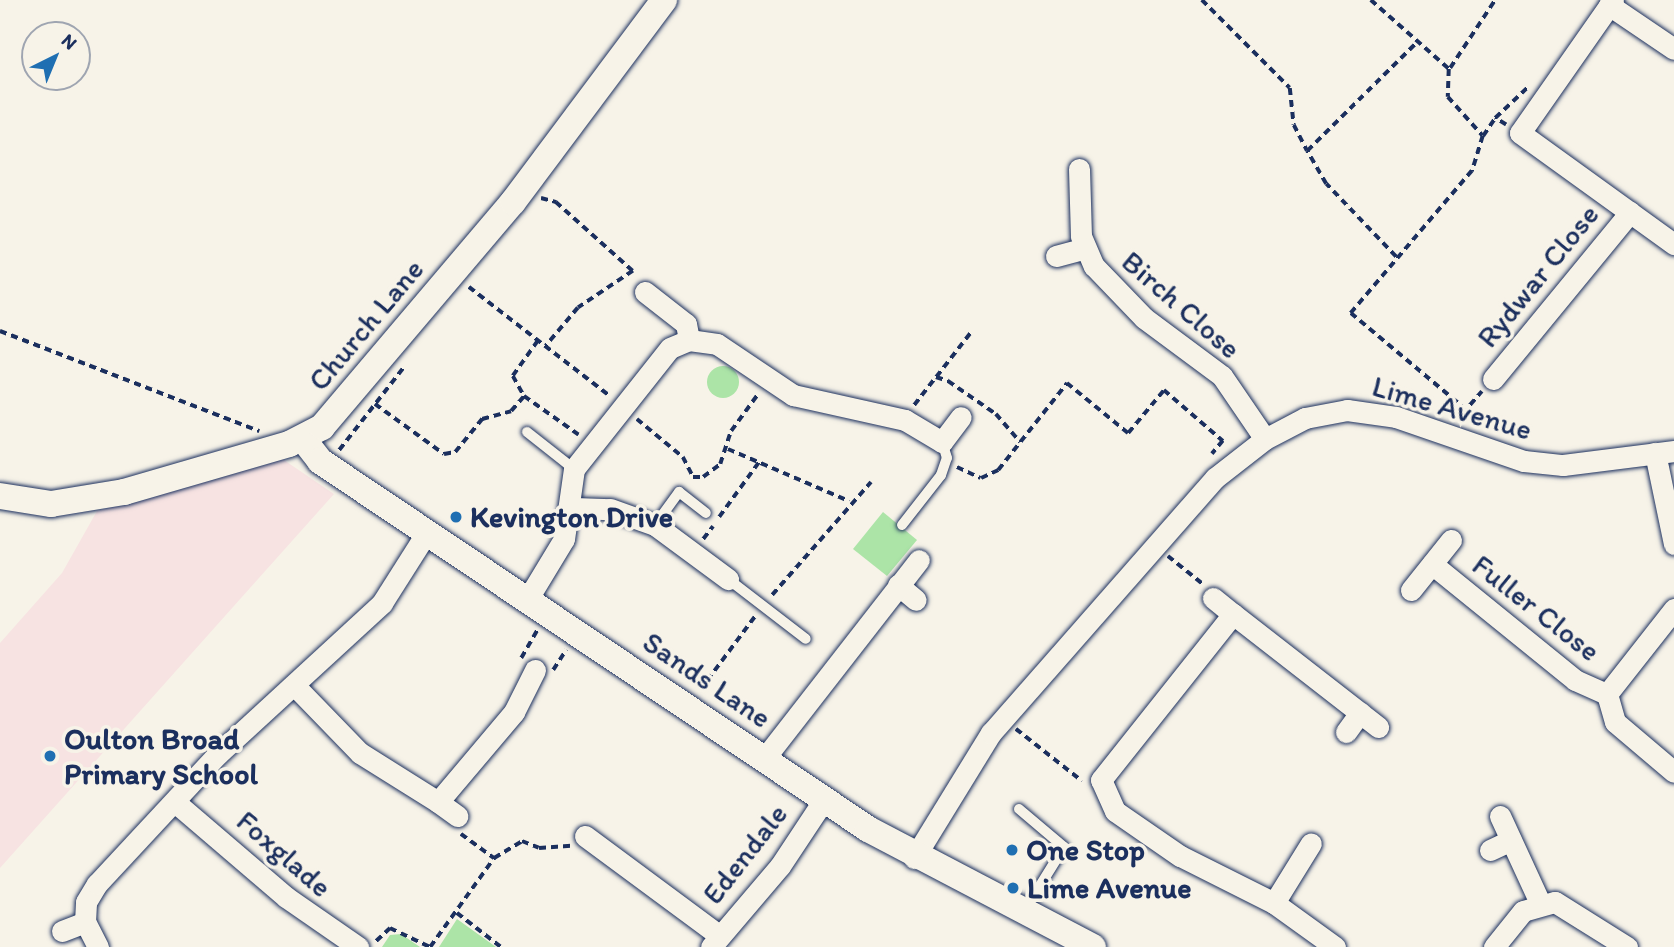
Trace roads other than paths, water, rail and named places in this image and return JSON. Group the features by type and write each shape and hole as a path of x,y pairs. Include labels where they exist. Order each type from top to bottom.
{"street":[{"name":"Church Lane","path":"0,496 51,504 124,492 296,442 341,408 513,202 664,0"},
{"path":"1674,49 1611,3 1520,134 1674,244"},
{"name":"Birch Close","path":"1079,169 1085,248 1107,284 1222,376 1265,439"},
{"name":"Rydwar Close","path":"1493,379 1567,303 1629,212"},
{"name":"Birch Close","path":"1056,256 1085,248"},
{"path":"645,292 686,324 689,340"},
{"path":"537,607 574,508 574,469 621,405 670,348 689,340 717,344 768,381 793,395 905,420 945,450 961,417"},
{"name":"Lime Avenue","path":"914,858 964,771 1004,719 1215,478 1265,439 1305,418 1347,410 1396,417 1524,461 1563,465 1665,452"},
{"name":"Sands Lane","path":"296,442 320,461 914,858 1093,947"},
{"path":"1665,452 1673,530"},
{"path":"574,508 610,509 655,526 695,550 728,579"},
{"path":"98,947 85,922 86,902 97,884 293,685 382,603 427,532"},
{"name":"Fuller Close","path":"1411,590 1451,540"},
{"path":"764,759 919,560"},
{"name":"Fuller Close","path":"1432,564 1575,680 1607,694"},
{"path":"898,585 916,600"},
{"path":"1213,598 1378,727"},
{"path":"1674,609 1607,694 1620,727 1674,772"},
{"path":"1233,614 1107,766 1102,792 1115,811 1180,856 1274,903 1335,947"},
{"path":"438,803 514,712 535,670"},
{"path":"293,685 360,754 457,816"},
{"path":"1346,732 1360,713"},
{"name":"Edendale","path":"715,941 780,866 825,798"},
{"name":"Foxglade","path":"175,802 322,926 358,947"},
{"path":"1500,816 1540,902"},
{"path":"584,836 621,857 715,941"},
{"path":"1490,850 1511,841"},
{"path":"1274,903 1311,843"},
{"path":"1494,947 1523,911 1540,902 1578,911 1627,947"},
{"path":"62,931 85,922"}],"lane":[{"path":"527,432 574,469"},
{"path":"902,525 945,450"},
{"path":"655,526 679,492 706,513"},
{"path":"728,579 806,639"},
{"path":"1019,809 1064,847 1025,911"}],"place":[{"name":"Kevington Drive","path":"456,517"},
{"name":"Oulton Broad Primary School","path":"50,756"},
{"name":"One Stop","path":"1012,850"},
{"name":"Lime Avenue","path":"1013,888"}]}
